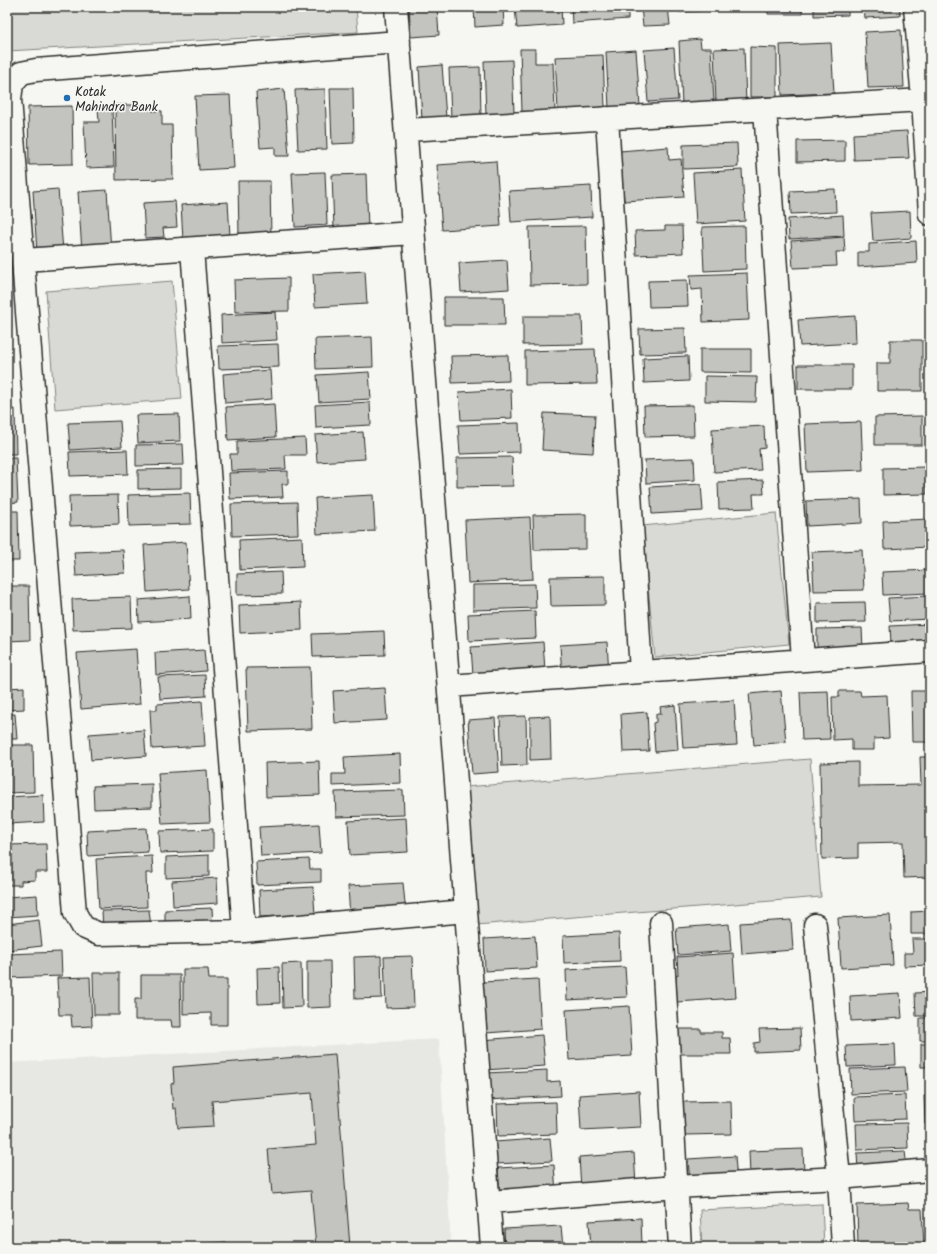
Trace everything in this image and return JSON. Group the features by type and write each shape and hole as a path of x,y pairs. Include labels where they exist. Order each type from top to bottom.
{"street":[{"path":"396,7 492,1247"},
{"path":"915,7 923,100 930,214"},
{"path":"399,42 36,70 21,73 12,84 10,99 75,913 83,926 99,934 244,931 466,911"},
{"path":"406,130 923,100"},
{"path":"765,109 803,660"},
{"path":"606,118 641,672"},
{"path":"24,260 414,233"},
{"path":"192,249 244,931"},
{"path":"449,686 930,651"},
{"path":"660,923 680,1247"},
{"path":"815,925 839,1178 844,1247"},
{"path":"489,1202 676,1187 839,1178 930,1170"}],"shaded area":[{"path":"7,7 356,7 358,32 7,51"},
{"path":"172,281 182,399 55,409 46,291"},
{"path":"776,513 789,644 655,657 642,526"},
{"path":"810,759 821,897 476,925 465,787"},
{"path":"439,1039 451,1247 7,1247 7,1063"},
{"path":"822,1204 824,1247 702,1247 700,1210"}],"building":[{"path":"409,7 437,7 439,35 411,37"},
{"path":"474,7 503,7 504,25 475,27"},
{"path":"515,7 561,7 562,25 517,28"},
{"path":"571,7 628,7 628,19 572,23"},
{"path":"641,7 668,7 670,25 643,26"},
{"path":"678,7 699,7 700,11 679,12"},
{"path":"700,7 726,7 726,10 700,10"},
{"path":"732,7 765,7 765,8 732,10"},
{"path":"768,7 802,7 802,14 768,14"},
{"path":"814,7 848,7 848,15 814,16"},
{"path":"864,7 900,7 900,16 865,18"},
{"path":"901,30 904,87 868,88 865,32"},
{"path":"700,39 701,48 711,48 714,102 682,104 679,41"},
{"path":"831,43 834,93 782,95 780,45"},
{"path":"750,47 777,48 777,97 750,97"},
{"path":"674,48 678,100 648,102 644,50"},
{"path":"744,48 746,103 716,104 714,49"},
{"path":"520,49 535,49 535,63 553,63 555,111 522,112"},
{"path":"636,50 640,106 609,108 606,52"},
{"path":"603,55 605,107 558,110 555,57"},
{"path":"512,60 514,113 486,115 484,61"},
{"path":"442,65 446,118 422,120 419,67"},
{"path":"480,67 481,118 451,118 449,68"},
{"path":"330,88 353,88 354,143 332,144"},
{"path":"284,89 289,156 275,156 275,147 260,148 256,92"},
{"path":"325,89 327,149 298,150 295,90"},
{"path":"230,95 234,168 199,170 195,96"},
{"path":"115,105 152,105 152,111 162,111 162,125 172,125 173,179 116,180"},
{"path":"72,106 73,164 29,165 28,107"},
{"path":"112,107 114,167 86,168 84,122 99,122 98,108"},
{"path":"907,131 909,158 854,160 853,134"},
{"path":"845,140 845,161 797,162 797,141"},
{"path":"737,143 738,167 683,169 683,145"},
{"path":"668,147 669,160 681,159 684,197 624,201 620,151"},
{"path":"496,161 501,226 442,230 437,165"},
{"path":"742,170 745,221 696,224 693,173"},
{"path":"325,172 327,225 295,227 292,173"},
{"path":"366,174 368,228 334,229 332,175"},
{"path":"238,181 270,181 271,237 239,237"},
{"path":"591,186 592,217 511,222 509,191"},
{"path":"58,189 63,251 37,253 33,191"},
{"path":"835,189 836,212 791,214 790,191"},
{"path":"107,190 111,250 82,252 78,192"},
{"path":"175,201 177,227 163,228 164,237 145,238 143,203"},
{"path":"228,202 230,236 183,240 181,205"},
{"path":"910,211 911,238 873,241 871,213"},
{"path":"843,215 844,236 789,239 788,219"},
{"path":"586,226 587,284 530,285 529,227"},
{"path":"665,226 682,226 683,253 636,255 635,231 665,230"},
{"path":"745,226 746,269 704,271 702,227"},
{"path":"844,237 845,252 836,252 837,266 793,268 791,241"},
{"path":"916,241 917,263 858,267 858,252 869,252 869,244"},
{"path":"507,260 509,289 461,292 459,263"},
{"path":"365,271 367,304 315,307 313,274"},
{"path":"747,273 749,320 703,322 702,289 691,290 690,275"},
{"path":"289,278 289,311 235,312 234,280"},
{"path":"687,280 688,306 649,307 648,281"},
{"path":"444,297 504,297 505,325 444,325"},
{"path":"7,304 10,304 11,327 7,327"},
{"path":"275,312 277,340 222,343 221,315"},
{"path":"523,316 582,316 583,344 523,345"},
{"path":"855,316 856,343 800,346 798,320"},
{"path":"685,328 686,353 640,354 639,329"},
{"path":"372,337 373,367 316,369 315,339"},
{"path":"890,340 922,340 922,391 877,391 877,363 890,363"},
{"path":"278,344 279,367 219,369 218,346"},
{"path":"595,349 597,384 525,385 525,351"},
{"path":"700,349 751,349 751,373 700,372"},
{"path":"508,355 509,381 452,383 451,356"},
{"path":"688,356 689,381 644,383 643,358"},
{"path":"798,365 852,365 852,389 798,389"},
{"path":"270,370 272,399 225,403 223,374"},
{"path":"369,372 371,399 319,402 317,375"},
{"path":"705,376 757,377 756,402 705,401"},
{"path":"511,389 512,418 461,420 459,392"},
{"path":"370,402 371,425 316,428 315,405"},
{"path":"274,404 276,437 228,440 226,407"},
{"path":"693,405 694,436 645,437 644,406"},
{"path":"7,409 15,409 16,454 7,454"},
{"path":"544,413 595,415 593,453 542,450"},
{"path":"179,414 180,441 138,443 136,415"},
{"path":"922,416 922,445 875,445 875,417"},
{"path":"120,421 122,447 70,450 68,423"},
{"path":"861,422 863,470 807,472 805,424"},
{"path":"519,423 520,452 460,454 458,425"},
{"path":"764,426 765,448 759,449 761,470 714,472 712,429"},
{"path":"363,432 365,459 317,462 315,435"},
{"path":"305,438 306,455 285,455 286,469 231,471 230,454 237,454 237,441"},
{"path":"183,444 184,465 136,466 136,445"},
{"path":"127,450 128,474 70,476 69,452"},
{"path":"512,457 513,486 457,487 457,458"},
{"path":"7,458 16,458 18,502 7,503"},
{"path":"694,458 695,480 646,483 645,460"},
{"path":"927,467 927,494 883,495 883,468"},
{"path":"181,469 181,488 138,489 138,470"},
{"path":"288,471 288,484 282,484 283,497 230,499 229,473"},
{"path":"763,480 764,494 753,494 754,508 719,509 718,482"},
{"path":"701,484 703,511 652,514 650,487"},
{"path":"190,493 191,524 129,526 128,495"},
{"path":"118,495 119,524 70,526 69,496"},
{"path":"373,495 375,531 317,534 315,498"},
{"path":"861,499 862,523 807,526 806,501"},
{"path":"297,502 298,534 232,536 231,504"},
{"path":"7,511 18,511 19,561 7,561"},
{"path":"586,514 586,549 534,550 533,515"},
{"path":"530,517 533,579 468,583 465,520"},
{"path":"930,519 930,547 884,549 883,521"},
{"path":"302,537 303,567 240,570 239,540"},
{"path":"186,542 189,589 147,592 144,545"},
{"path":"123,550 125,573 76,576 74,552"},
{"path":"862,550 864,590 814,591 812,552"},
{"path":"930,570 930,593 883,595 882,572"},
{"path":"281,572 282,594 237,595 237,574"},
{"path":"605,576 605,605 551,606 550,577"},
{"path":"535,584 536,608 473,610 473,585"},
{"path":"7,586 29,586 30,640 7,641"},
{"path":"190,596 191,619 139,622 138,600"},
{"path":"930,596 930,619 890,621 888,598"},
{"path":"131,597 132,628 73,630 72,599"},
{"path":"301,602 302,630 240,633 239,605"},
{"path":"865,602 866,622 817,623 817,603"},
{"path":"535,611 536,638 469,641 468,614"},
{"path":"930,624 930,640 891,643 890,626"},
{"path":"862,628 863,649 817,650 817,629"},
{"path":"384,631 385,655 313,657 312,634"},
{"path":"543,642 545,670 473,675 471,647"},
{"path":"607,642 609,673 562,676 560,645"},
{"path":"136,649 140,704 81,709 77,653"},
{"path":"204,650 206,671 156,675 155,653"},
{"path":"310,667 312,729 248,731 246,668"},
{"path":"205,675 206,696 160,699 158,677"},
{"path":"24,687 24,709 7,710 7,688"},
{"path":"385,688 387,720 335,723 333,691"},
{"path":"781,691 786,742 754,745 749,694"},
{"path":"828,691 830,739 802,740 800,692"},
{"path":"839,691 860,691 861,696 887,695 889,738 874,739 874,750 852,750 852,739 833,740 832,697 839,697"},
{"path":"911,691 930,691 930,742 912,742"},
{"path":"734,700 737,745 683,748 680,704"},
{"path":"202,701 205,746 152,749 150,710 157,710 157,704"},
{"path":"675,705 678,750 655,752 653,723 656,722 656,714 661,714 660,707"},
{"path":"647,712 649,751 623,752 621,714"},
{"path":"7,714 15,714 17,739 7,739"},
{"path":"526,716 527,765 502,766 500,717"},
{"path":"550,716 551,759 530,760 530,717"},
{"path":"495,718 499,772 472,774 468,720"},
{"path":"144,730 146,756 91,760 89,734"},
{"path":"7,745 33,745 34,792 7,793"},
{"path":"400,754 401,783 332,786 332,774 345,774 344,757"},
{"path":"920,757 930,757 930,877 904,878 903,842 858,843 858,858 822,859 820,763 858,762 858,786 921,785"},
{"path":"319,761 320,795 266,797 265,763"},
{"path":"207,770 210,822 162,824 158,773"},
{"path":"152,784 152,807 94,809 93,786"},
{"path":"403,790 404,815 336,817 335,792"},
{"path":"43,795 44,822 7,824 7,797"},
{"path":"406,818 408,852 350,855 348,821"},
{"path":"319,824 321,853 261,856 259,827"},
{"path":"146,828 148,852 88,856 87,831"},
{"path":"213,829 213,851 160,853 159,831"},
{"path":"46,844 47,872 35,872 35,880 21,881 21,885 7,885 7,845"},
{"path":"209,855 209,876 166,878 166,857"},
{"path":"152,856 153,873 146,873 147,907 99,909 96,859"},
{"path":"309,859 310,869 321,869 321,882 257,885 256,862"},
{"path":"217,878 218,903 173,906 172,881"},
{"path":"403,883 406,914 350,918 348,886"},
{"path":"313,887 315,914 260,917 259,890"},
{"path":"37,895 38,915 7,917 7,897"},
{"path":"212,908 213,927 165,928 165,910"},
{"path":"149,910 151,927 103,930 102,911"},
{"path":"930,911 930,934 911,934 911,912"},
{"path":"890,915 893,965 841,968 838,918"},
{"path":"39,920 42,946 7,950 7,924"},
{"path":"791,920 793,950 742,954 740,923"},
{"path":"729,924 731,951 678,955 676,928"},
{"path":"619,933 620,961 564,963 563,936"},
{"path":"535,936 537,968 485,971 484,939"},
{"path":"912,939 930,939 930,965 904,966 904,953 913,953"},
{"path":"61,952 62,976 7,978 7,954"},
{"path":"733,953 736,998 677,1002 677,957"},
{"path":"381,956 382,998 355,999 354,957"},
{"path":"412,956 414,1007 386,1008 384,957"},
{"path":"307,961 330,961 331,1007 307,1008"},
{"path":"301,963 302,1007 283,1008 282,964"},
{"path":"279,967 280,1003 258,1004 257,968"},
{"path":"625,967 627,997 567,1000 566,970"},
{"path":"183,969 208,969 209,979 227,979 227,1025 211,1025 211,1013 183,1014"},
{"path":"93,973 119,973 119,1015 94,1015"},
{"path":"141,975 180,975 181,1027 172,1027 171,1020 135,1020 135,999 141,999"},
{"path":"90,977 92,1026 72,1027 71,1015 59,1015 57,978"},
{"path":"538,979 541,1029 486,1033 483,982"},
{"path":"930,992 930,1016 916,1016 915,993"},
{"path":"900,993 902,1018 851,1021 850,996"},
{"path":"629,1006 632,1056 569,1060 566,1010"},
{"path":"920,1018 930,1018 930,1041 920,1041"},
{"path":"800,1028 801,1050 754,1052 754,1043 760,1042 759,1029"},
{"path":"678,1029 701,1029 701,1032 722,1032 722,1038 730,1038 731,1054 678,1054"},
{"path":"542,1035 545,1066 485,1070 482,1040"},
{"path":"895,1044 896,1065 847,1067 846,1046"},
{"path":"921,1044 930,1044 930,1067 921,1067"},
{"path":"335,1054 350,1247 316,1247 311,1191 272,1194 268,1149 316,1145 312,1093 212,1101 214,1126 178,1128 176,1108 173,1109 171,1084 174,1083 173,1067"},
{"path":"905,1067 907,1092 851,1094 850,1069"},
{"path":"547,1070 547,1082 560,1081 561,1096 488,1100 486,1073"},
{"path":"639,1091 641,1127 581,1130 579,1095"},
{"path":"905,1095 906,1119 855,1121 854,1097"},
{"path":"924,1096 930,1096 930,1124 925,1124"},
{"path":"731,1101 732,1134 685,1135 683,1102"},
{"path":"556,1102 557,1134 498,1136 497,1104"},
{"path":"907,1123 908,1148 857,1150 856,1124"},
{"path":"550,1138 552,1161 496,1164 495,1142"},
{"path":"803,1149 804,1174 750,1176 749,1151"},
{"path":"905,1151 907,1169 858,1170 857,1153"},
{"path":"634,1153 636,1185 581,1188 579,1157"},
{"path":"735,1156 737,1181 690,1183 688,1159"},
{"path":"554,1165 556,1194 500,1198 498,1168"},
{"path":"908,1203 909,1209 922,1209 924,1247 858,1247 857,1205"},
{"path":"641,1218 642,1246 591,1247 589,1221"},
{"path":"561,1226 563,1247 505,1247 504,1229"},
{"path":"226,1242 226,1247 187,1247 187,1245"}],"place":[{"name":"Kotak Mahindra Bank","path":"67,98"}]}
